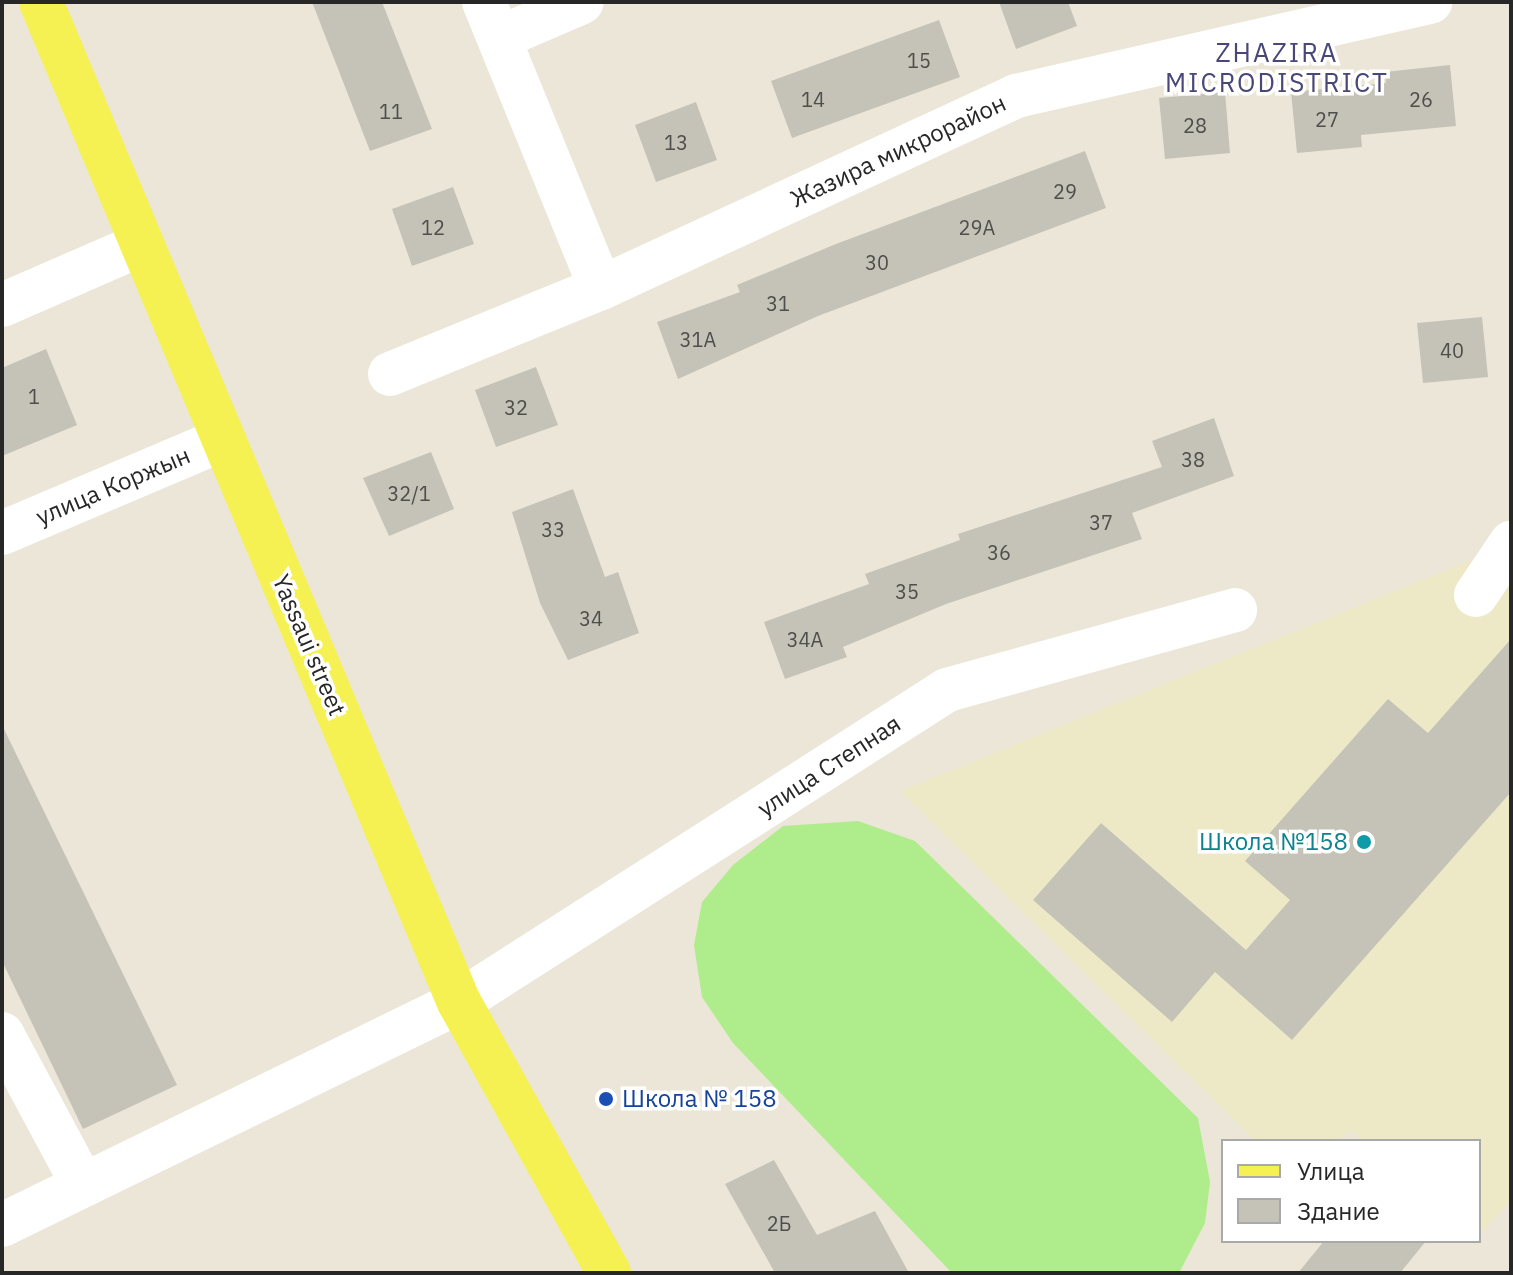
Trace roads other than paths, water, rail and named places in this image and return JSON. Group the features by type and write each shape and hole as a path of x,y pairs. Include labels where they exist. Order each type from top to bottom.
{"main road":[{"name":"Yassaui street","path":"41,2 459,1002 609,1273"}],"street":[{"path":"582,2 491,20 601,288"},
{"name":"Жазира микрорайон","path":"390,374 601,288 1016,96 1430,2"},
{"path":"2,305 140,245"},
{"name":"улица Коржын","path":"2,533 223,439"},
{"path":"1476,595 1511,543"},
{"name":"улица Степная","path":"2,1225 459,1002 947,690 1235,610"},
{"path":"2,1034 83,1185"}],"place":[{"name":"Школа №158","path":"1364,842"},
{"name":"Школа № 158","path":"606,1099"}],"district":[{"name":"ZHAZIRA MICRODISTRICT","path":"1277,68"}]}
